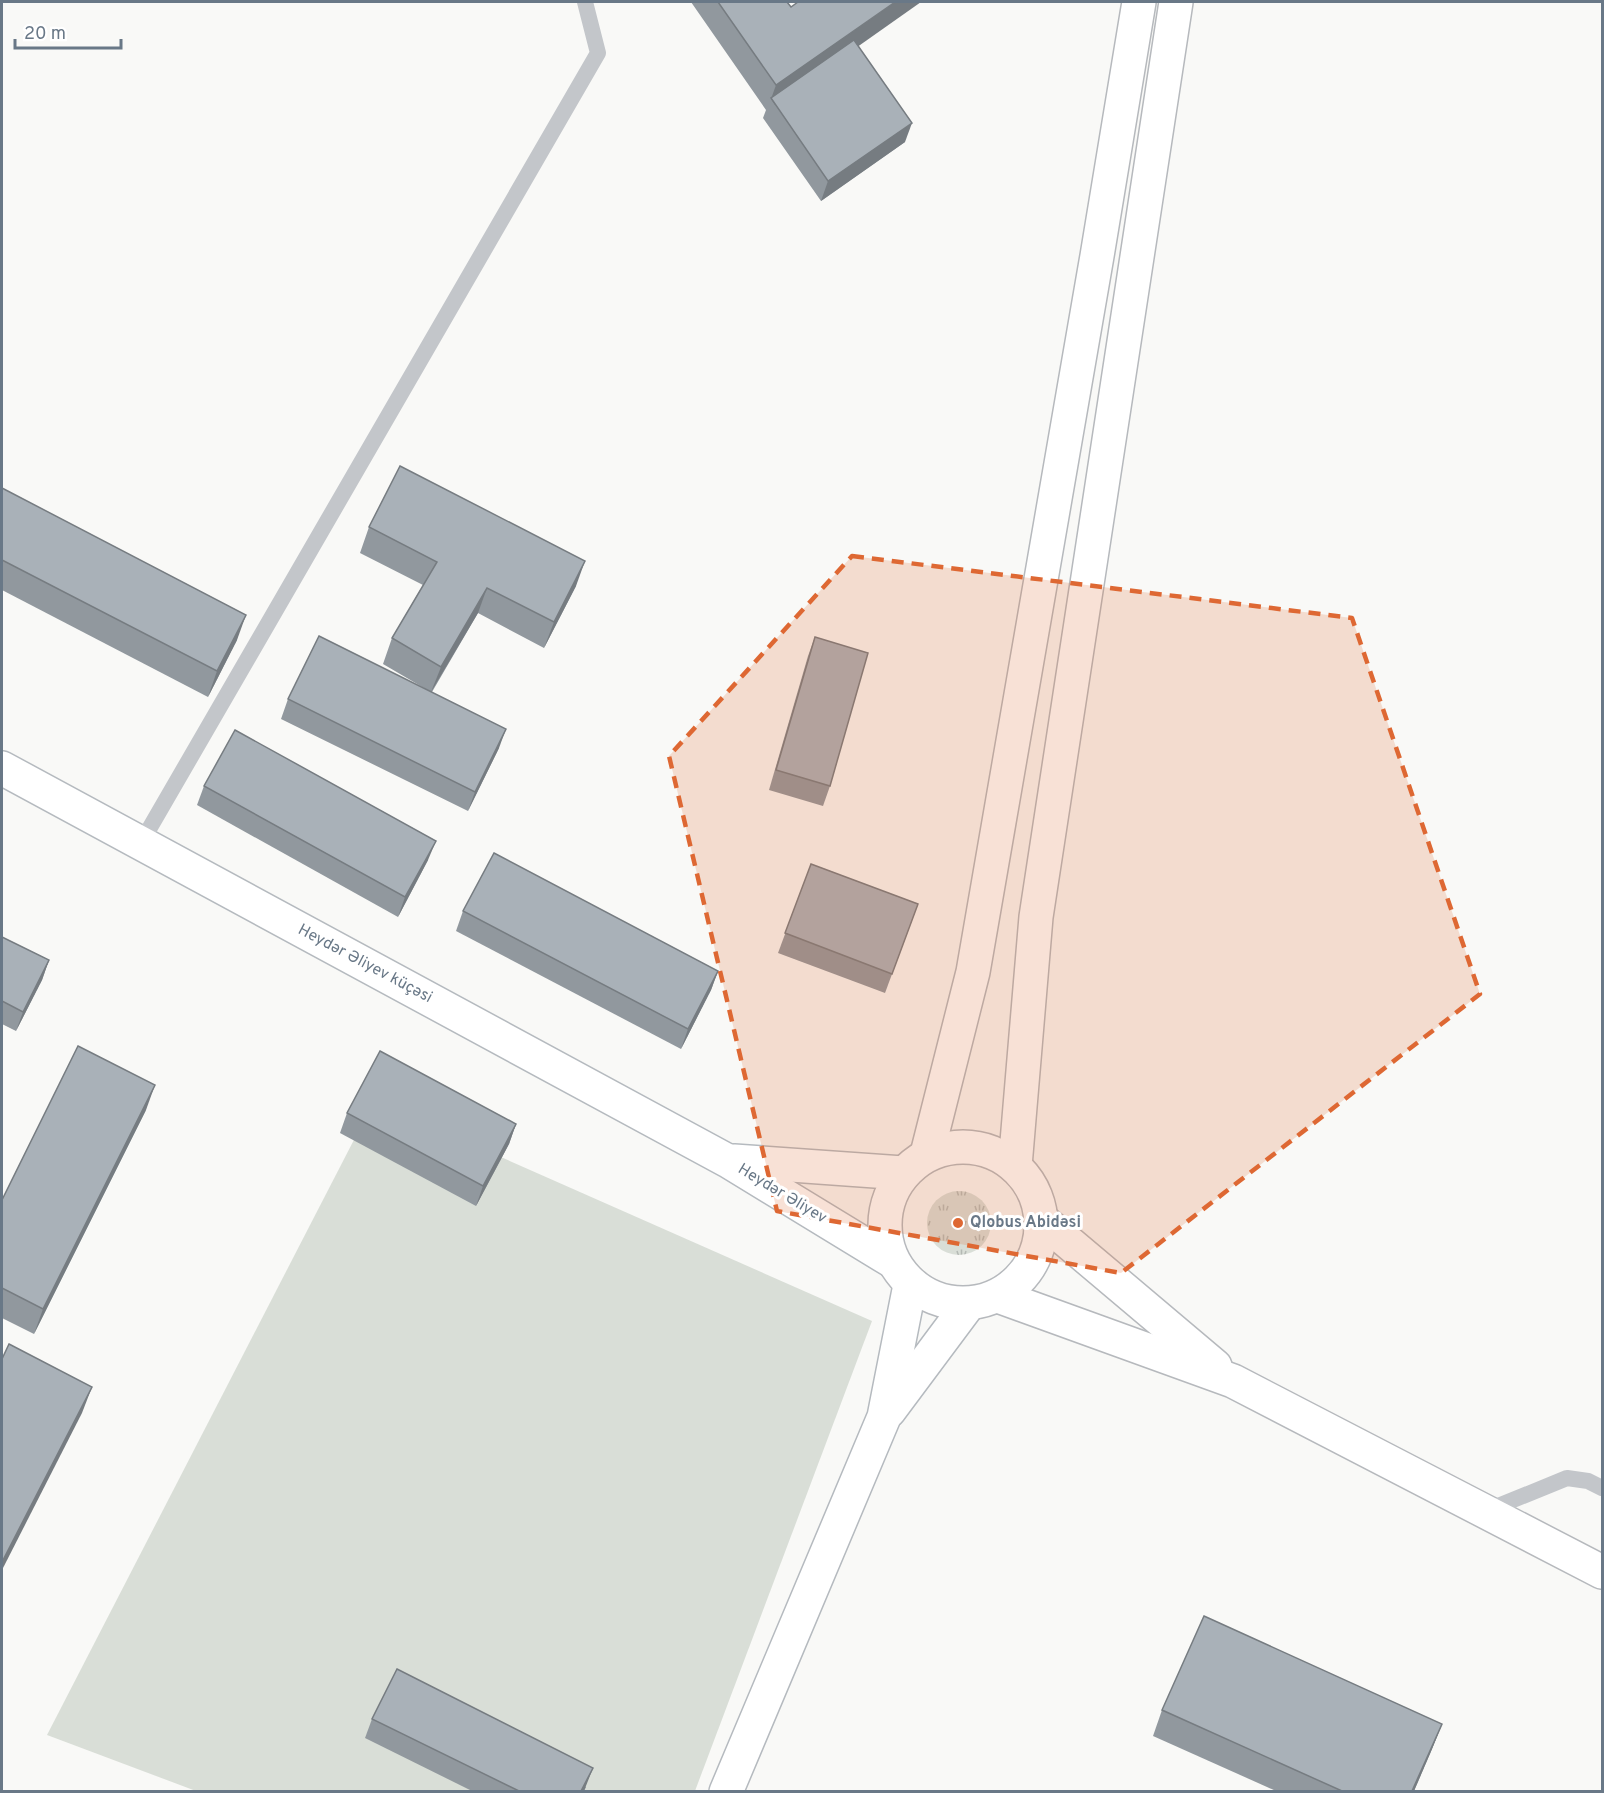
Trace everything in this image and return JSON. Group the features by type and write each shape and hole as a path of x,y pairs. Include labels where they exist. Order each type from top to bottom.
{"main road":[{"path":"726,1791 884,1417 901,1273 884,1231 887,1200 915,1164 973,972 1139,2"},
{"path":"1015,1166 1036,917 1176,2"},
{"name":"Heydər Əliyev küçəsi","path":"2,768 728,1161"},
{"path":"884,1417 983,1301 1023,1278 1038,1251 1042,1220 1034,1190 1015,1166 988,1150 957,1146 915,1164"},
{"name":"Heydər Əliyev","path":"728,1161 915,1164"},
{"name":"Heydər Əliyev","path":"728,1161 901,1273"},
{"path":"1042,1220 1233,1381"},
{"path":"901,1273 938,1301 983,1301 1233,1381 1602,1572"}],"lane":[{"path":"141,843 598,53 585,2"},
{"path":"1486,1511 1568,1479 1588,1481 1602,1488"}],"highlighted area":[{"path":"852,556 1352,618 1480,994 1121,1273 777,1211 669,756"}],"green space":[{"path":"374,1101 872,1321 695,1791 196,1791 47,1735"},
{"path":"953,1191 965,1191 982,1200 989,1211 991,1223 989,1235 982,1246 965,1255 953,1255 941,1250 932,1241 927,1229 927,1217 932,1205 941,1196"}],"building":[{"path":"718,2 787,2 791,7 798,2 895,2 776,85"},
{"path":"854,40 912,123 828,181 771,98"},
{"path":"400,466 585,561 554,622 487,588 441,667 392,638 437,562 369,527"},
{"path":"2,488 246,615 217,671 2,560"},
{"path":"319,636 506,729 475,792 288,699"},
{"path":"815,637 868,653 830,786 776,770"},
{"path":"235,730 436,841 405,897 204,786"},
{"path":"494,853 718,971 688,1029 463,911"},
{"path":"811,864 918,904 892,974 785,933"},
{"path":"2,937 49,960 23,1012 2,1001"},
{"path":"78,1046 155,1085 43,1309 2,1288 2,1200"},
{"path":"380,1051 516,1124 483,1186 347,1113"},
{"path":"9,1344 92,1387 2,1562 2,1359"},
{"path":"1204,1616 1442,1724 1412,1791 1342,1791 1162,1710"},
{"path":"397,1669 593,1768 581,1791 519,1791 372,1719"}],"place":[{"name":"Qlobus Abidəsi","path":"958,1223"}]}
